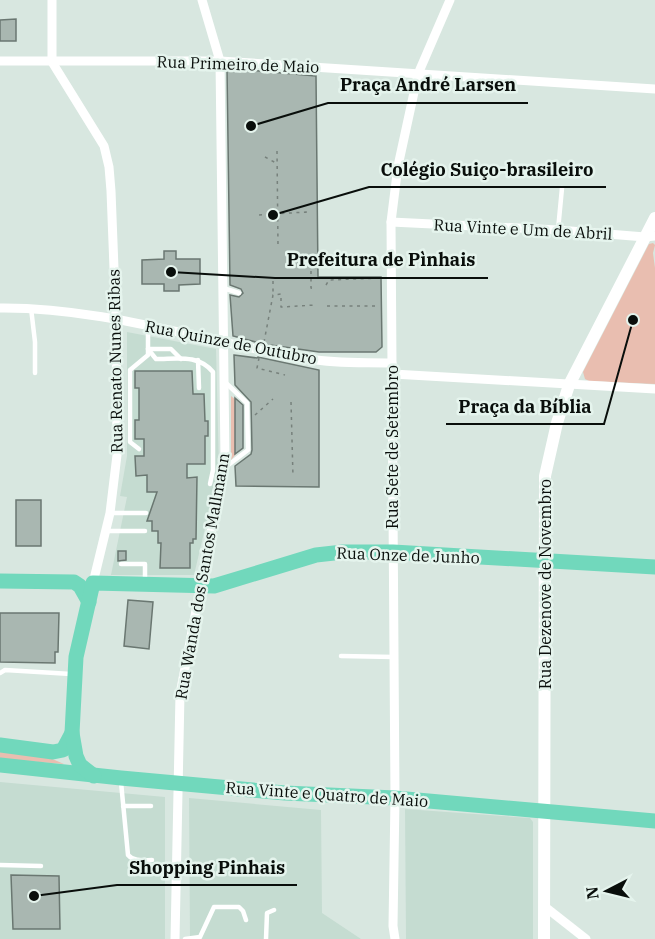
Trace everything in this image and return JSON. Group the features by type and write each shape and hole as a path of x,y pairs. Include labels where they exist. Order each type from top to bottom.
{"main road":[{"name":"Rua Onze de Junho","path":"93,583 214,586 322,554 393,552 655,567"},
{"path":"0,581 74,582 80,586 89,602"},
{"name":"Rua Renato Nunes Ribas","path":"93,583 76,657 72,733 80,765 94,776"},
{"path":"0,745 53,752 63,750 72,733"},
{"name":"Rua Vinte e Quatro de Maio","path":"0,765 94,776 285,792 395,798 655,821"}],"street":[{"path":"52,0 52,62"},
{"name":"Rua Wanda dos Santos Mallmann","path":"176,939 180,694 225,459 226,383 220,61 202,0"},
{"name":"Rua Sete de Setembro","path":"395,939 393,926 395,798 391,222 398,166 418,74 450,0"},
{"name":"Rua Primeiro de Maio","path":"0,62 220,61 655,89"},
{"name":"Rua Renato Nunes Ribas","path":"52,62 94,127 104,146 110,167 116,320 117,454 110,513 93,583"},
{"name":"Rua Dezenove de Novembro","path":"544,939 545,476 569,384 650,236 655,218"},
{"name":"Rua Vinte e Um de Abril","path":"391,222 650,236"},
{"name":"Rua Quinze de Outubro","path":"0,308 58,310 148,325 310,359 392,363"},
{"path":"393,374 655,389"},
{"path":"544,906 586,939"}],"lane":[{"path":"558,230 562,188"},
{"path":"223,288 239,293"},
{"path":"31,308 35,342 35,374"},
{"path":"139,449 130,442 130,370 148,355 148,325"},
{"path":"148,349 156,359 198,360 213,372 213,470 210,484"},
{"path":"148,349 171,350 181,359"},
{"path":"198,360 199,388"},
{"path":"223,469 248,450 247,403 226,383"},
{"path":"110,513 146,513"},
{"path":"106,531 145,531"},
{"path":"121,564 145,564 145,584"},
{"path":"341,656 394,657"},
{"path":"0,673 5,670 74,675"},
{"path":"120,778 128,855 137,860 152,860"},
{"path":"123,806 151,806"},
{"path":"0,865 41,866"},
{"path":"185,939 200,937 214,907 239,907 243,910 246,920"},
{"path":"266,939 267,913 274,910"}],"path":[{"path":"277,151 278,246"},
{"path":"265,157 277,164"},
{"path":"269,209 272,213"},
{"path":"259,214 306,212 310,214"},
{"path":"311,256 311,288 316,289"},
{"path":"326,285 329,280 391,278"},
{"path":"266,334 273,295 273,281"},
{"path":"273,295 280,294 281,307 316,305"},
{"path":"327,306 378,306"},
{"path":"255,415 273,399"},
{"path":"291,402 293,477"}],"shaded area":[{"path":"649,244 655,245 653,253 655,384 589,381 585,379 583,372"},
{"path":"127,332 216,349 219,469 194,575 111,575 127,497 120,496 127,456"},
{"path":"231,396 240,403 241,448 231,460"},
{"path":"0,747 36,752 64,764 0,759"},
{"path":"0,782 165,797 165,939 0,939"},
{"path":"189,798 321,810 322,913 361,939 190,939"},
{"path":"405,809 530,818 533,822 533,939 406,939"}],"building":[{"path":"16,19 16,41 0,41 0,20"},
{"path":"227,68 316,76 318,277 381,277 382,347 376,352 319,352 263,344 233,336 230,295 239,297 243,293 241,289 230,285"},
{"path":"164,251 176,251 176,259 200,259 200,284 179,285 179,291 164,291 164,284 142,284 142,260 164,259"},
{"path":"234,355 258,357 319,370 319,487 236,486 235,466 251,454 252,450 251,402 235,385"},
{"path":"135,371 192,371 193,394 204,394 205,421 208,421 208,436 205,436 205,464 187,464 187,478 197,477 196,539 190,543 190,568 160,568 161,543 158,543 158,531 152,531 152,521 147,521 157,492 147,492 147,475 136,476 135,456 144,456 144,439 135,439 135,420 139,420 139,388 135,388"},
{"path":"235,398 243,405 243,448 235,454"},
{"path":"16,500 41,500 41,546 16,546"},
{"path":"118,551 126,551 126,560 118,561"},
{"path":"128,600 153,602 149,649 124,646"},
{"path":"0,613 59,613 58,652 55,652 55,663 0,662"},
{"path":"11,875 59,876 60,929 13,929"}],"place":[{"name":"Praça André Larsen","path":"251,126"},
{"name":"Colégio Suiço-brasileiro","path":"273,215"},
{"name":"Prefeitura de Pìnhais","path":"171,272"},
{"name":"Praça da Bíblia","path":"633,320"},
{"name":"Shopping Pinhais","path":"34,896"}]}
